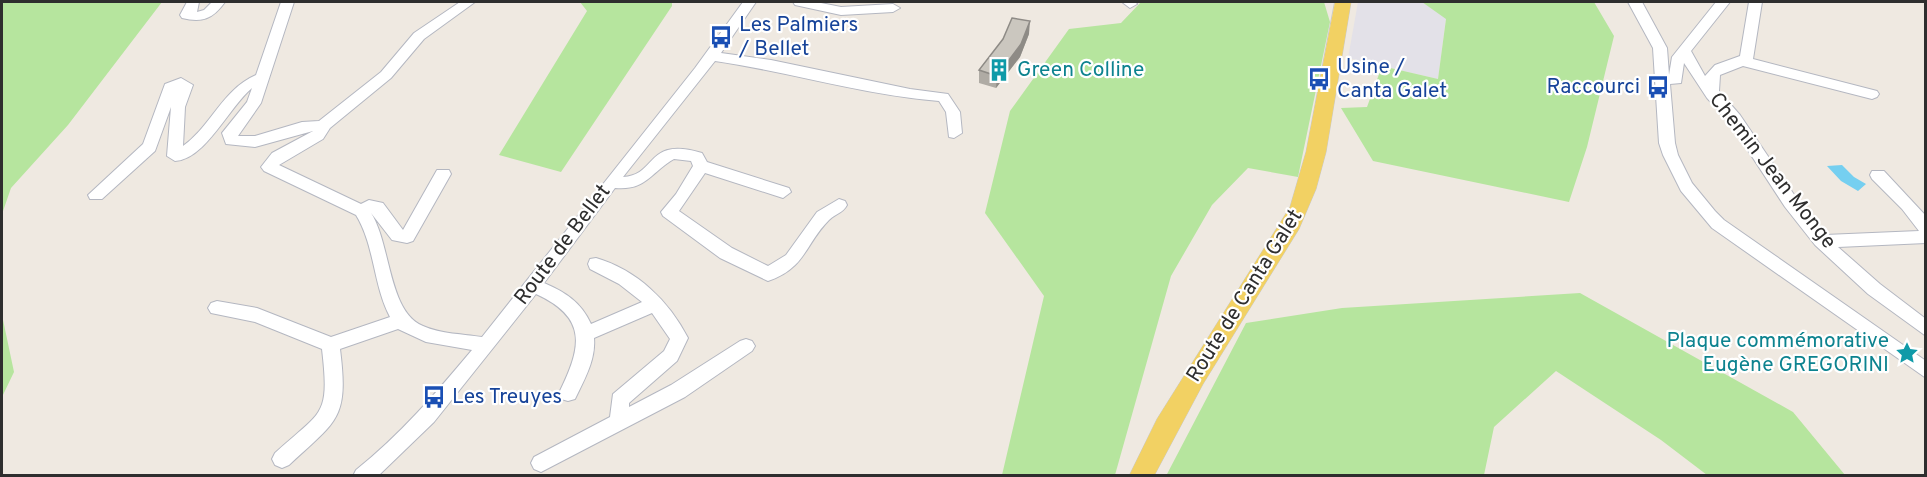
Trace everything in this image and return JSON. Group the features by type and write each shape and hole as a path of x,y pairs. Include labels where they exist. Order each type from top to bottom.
{"main road":[{"name":"Route de Canta Galet","path":"1141,476 1195,377 1292,224 1303,202 1322,126 1343,2"}],"street":[{"path":"193,2 186,15 200,18 213,11 218,2"},
{"path":"287,2 254,103 230,133 231,140 257,141 306,127 322,127 386,75 419,36 468,2"},
{"name":"Route de Bellet","path":"363,476 417,429 486,345 534,286 749,2"},
{"path":"800,2 842,11 893,8"},
{"path":"1635,2 1660,48 1667,143 1671,158 1689,193 1718,224 1926,371"},
{"path":"1664,79 1676,80 1677,60 1723,2"},
{"path":"1712,95 1710,85 1713,74 1724,64 1747,58 1756,2"},
{"name":"Chemin Jean Monge","path":"1684,51 1712,95 1735,119 1791,203 1821,241 1874,290 1926,329"},
{"path":"710,56 771,65 910,94 943,98 948,100 953,112 954,133"},
{"path":"1742,61 1872,94"},
{"path":"96,195 150,147 170,87 181,83 186,85 178,107 174,146 175,156 179,156 188,151 212,125 237,90 246,82 261,78"},
{"path":"322,127 323,130 318,135 277,157 269,167 362,211 374,229 393,310 399,321 417,332 486,345"},
{"path":"611,182 622,185 638,182 662,158 686,152 697,157 701,166 783,192"},
{"path":"701,166 682,198 669,212 726,253 768,274 792,260 824,216 838,205"},
{"path":"362,211 369,206 377,207 398,236 407,237 443,174"},
{"path":"1878,175 1908,206 1926,229"},
{"path":"1821,241 1926,237"},
{"path":"596,264 640,287 656,303 679,338 671,356 620,400 619,421"},
{"path":"534,286 556,294 576,311 586,334 583,367 568,393"},
{"path":"586,334 656,303"},
{"path":"217,308 257,315 331,345 399,321"},
{"path":"282,459 327,418 331,406 334,371 331,345"},
{"path":"541,463 678,391 746,346"}],"shaded area":[{"path":"1358,2 1422,2 1446,18 1438,79 1348,58"}],"green space":[{"path":"2,2 162,2 68,125 11,188 2,214"},
{"path":"580,2 672,2 672,6 561,172 499,155 587,11"},
{"path":"1141,2 1324,2 1330,22 1298,177 1248,168 1212,205 1171,276 1115,475 1002,475 1044,296 985,213 1010,111 1069,29 1121,23"},
{"path":"1422,2 1594,2 1614,36 1587,147 1569,202 1373,161 1341,108 1367,107 1382,66 1438,79 1446,19"},
{"path":"1580,293 1793,412 1845,475 1707,475 1661,440 1556,371 1494,427 1484,475 1166,476 1246,323 1342,308"},
{"path":"2,315 14,372 2,397"}],"water":[{"path":"1842,165 1854,177 1866,184 1858,191 1841,181 1827,166"}],"building":[{"path":"1012,18 1030,21 1021,44 997,76 979,70 1003,39"}],"place":[{"name":"Les Palmiers / Bellet","path":"721,37"},
{"name":"Green Colline","path":"999,70"},
{"name":"Usine / Canta Galet","path":"1319,79"},
{"name":"Raccourci","path":"1658,87"},
{"name":"Plaque commémorative Eugène GREGORINI","path":"1907,353"},
{"name":"Les Treuyes","path":"434,397"}]}
